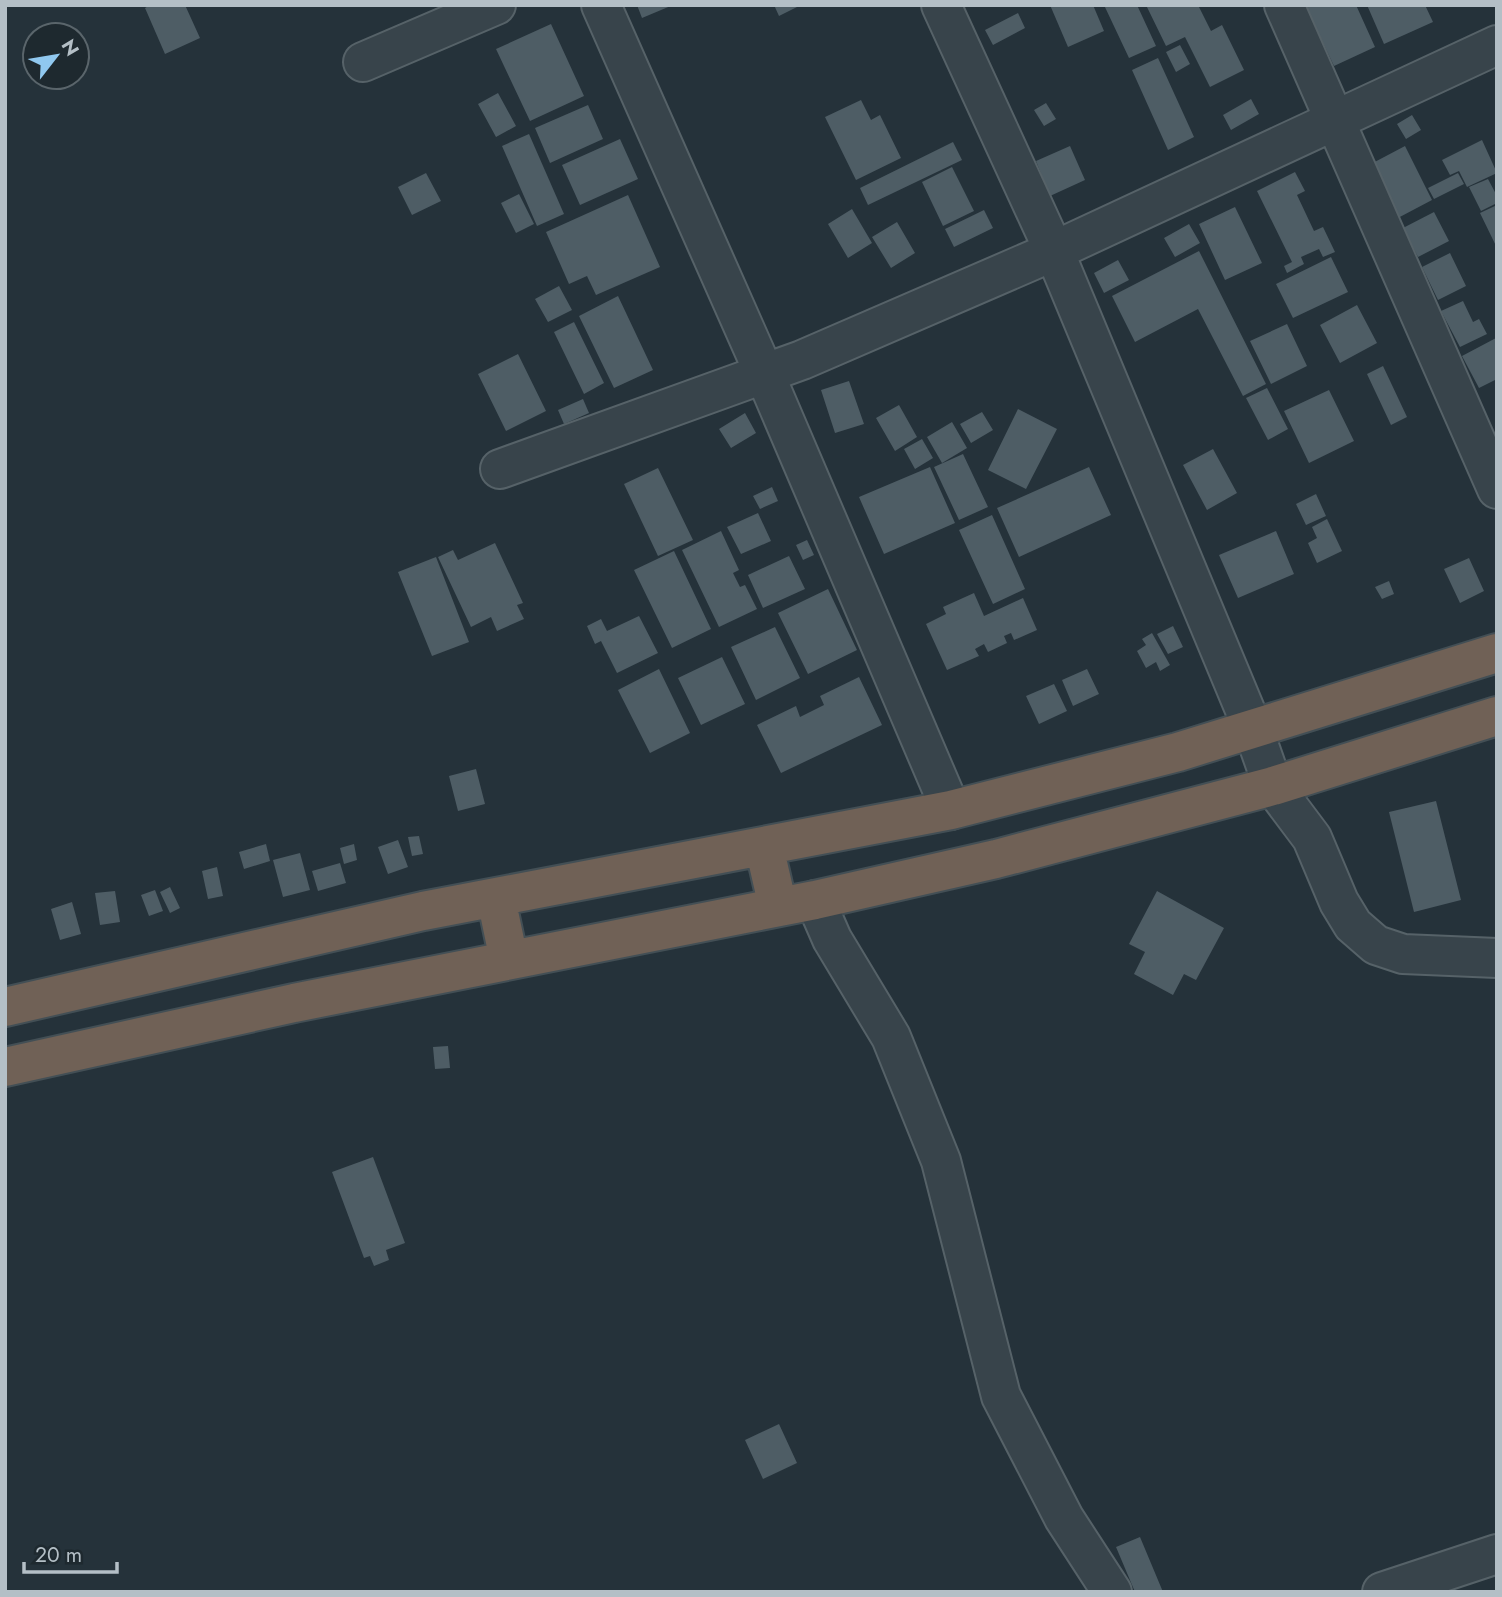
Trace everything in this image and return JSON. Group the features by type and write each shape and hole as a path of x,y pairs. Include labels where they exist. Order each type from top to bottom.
{"highway":[{"path":"5,1007 410,914 951,810 1178,752 1497,653"},
{"path":"5,1067 294,1003 796,903 996,859 1273,786 1497,716"},
{"path":"764,846 796,903"},
{"path":"496,898 509,960"}],"street":[{"path":"363,62 496,5"},
{"path":"601,5 765,375 951,810"},
{"path":"941,5 1054,251 1253,729 1273,786 1312,838 1339,902 1353,925 1376,945 1403,954 1497,958"},
{"path":"1284,5 1497,489"},
{"path":"500,469 765,375 1054,251 1497,45"},
{"path":"796,903 832,939 891,1037 941,1161 1001,1396 1064,1518 1112,1592"},
{"path":"1382,1592 1497,1554"}],"building":[{"path":"150,5 185,5 200,38 165,54 145,8"},
{"path":"637,5 673,5 642,18"},
{"path":"774,5 801,5 779,16"},
{"path":"1050,5 1093,5 1104,31 1068,47"},
{"path":"1104,5 1137,5 1156,46 1129,58"},
{"path":"1146,5 1198,5 1211,31 1222,25 1244,70 1210,87 1185,37 1166,46"},
{"path":"1305,5 1356,5 1375,47 1334,66"},
{"path":"1367,5 1425,5 1433,22 1384,44"},
{"path":"1018,13 1025,28 993,45 985,30"},
{"path":"551,24 584,96 530,121 496,49"},
{"path":"1180,45 1190,64 1176,72 1166,52"},
{"path":"1158,58 1194,137 1168,150 1132,70"},
{"path":"498,93 516,126 496,137 478,104"},
{"path":"1251,99 1259,114 1231,130 1223,115"},
{"path":"861,100 871,120 880,115 901,158 856,180 825,117"},
{"path":"1046,103 1056,119 1044,126 1034,110"},
{"path":"588,105 603,139 550,163 535,128"},
{"path":"1412,115 1421,130 1406,139 1397,124"},
{"path":"529,134 564,214 537,226 502,146"},
{"path":"620,139 638,179 580,205 562,165"},
{"path":"1482,140 1497,173 1467,187 1459,171 1450,175 1442,160"},
{"path":"953,142 962,160 868,205 860,188"},
{"path":"1070,146 1085,180 1050,196 1036,161"},
{"path":"1405,146 1432,200 1396,219 1369,165"},
{"path":"952,167 974,211 943,226 922,182"},
{"path":"1295,172 1305,191 1297,195 1314,231 1323,227 1335,252 1323,257 1319,249 1301,257 1304,264 1287,273 1284,266 1292,262 1257,191"},
{"path":"426,173 441,201 412,215 398,187"},
{"path":"1458,173 1464,184 1434,199 1428,188"},
{"path":"1488,179 1497,196 1497,203 1481,211 1469,187"},
{"path":"519,194 534,224 516,233 501,203"},
{"path":"628,195 660,267 596,295 587,276 569,284 546,232"},
{"path":"1497,205 1497,248 1480,213"},
{"path":"1235,207 1262,263 1225,280 1199,224"},
{"path":"852,209 872,243 848,258 828,224"},
{"path":"984,210 993,228 954,247 945,229"},
{"path":"1434,212 1449,241 1418,257 1403,228"},
{"path":"897,222 915,253 891,268 872,237"},
{"path":"1189,224 1200,243 1175,257 1164,238"},
{"path":"1199,251 1266,384 1243,396 1198,309 1135,342 1112,296"},
{"path":"1450,253 1466,286 1438,300 1422,267"},
{"path":"1331,257 1348,292 1293,318 1276,284"},
{"path":"1118,260 1129,280 1104,293 1094,273"},
{"path":"559,286 572,310 548,322 535,299"},
{"path":"618,296 653,370 614,388 579,316"},
{"path":"1463,301 1473,322 1479,319 1487,334 1460,347 1441,311"},
{"path":"1357,305 1377,343 1340,363 1320,325"},
{"path":"574,322 604,383 584,394 554,332"},
{"path":"1287,324 1307,366 1271,384 1250,341"},
{"path":"1496,338 1497,379 1479,388 1462,356"},
{"path":"518,354 546,411 506,431 478,374"},
{"path":"1383,366 1407,417 1391,425 1367,374"},
{"path":"849,381 864,424 835,433 821,390"},
{"path":"1267,388 1288,429 1268,440 1246,398"},
{"path":"1329,390 1354,441 1309,463 1284,411"},
{"path":"583,399 589,413 564,424 558,410"},
{"path":"899,405 917,437 895,451 876,418"},
{"path":"1018,409 1057,429 1026,489 988,470"},
{"path":"982,412 993,430 971,443 960,424"},
{"path":"745,413 756,433 731,448 719,429"},
{"path":"952,422 967,448 942,463 927,437"},
{"path":"922,439 933,458 915,469 904,449"},
{"path":"1213,449 1237,493 1207,510 1183,465"},
{"path":"963,454 988,507 959,520 934,467"},
{"path":"930,467 955,523 884,554 859,497"},
{"path":"1089,467 1111,515 1019,557 997,508"},
{"path":"658,468 693,540 658,556 624,484"},
{"path":"772,487 778,501 760,509 753,496"},
{"path":"1316,494 1326,516 1306,525 1296,504"},
{"path":"758,513 771,541 741,554 727,527"},
{"path":"992,515 1025,589 993,604 959,530"},
{"path":"1327,519 1342,551 1317,563 1308,543 1317,538 1312,527"},
{"path":"721,531 739,570 733,573 740,587 745,585 757,609 719,627 682,550"},
{"path":"1276,531 1294,574 1238,598 1219,555"},
{"path":"807,540 814,555 803,560 796,545"},
{"path":"495,543 523,603 517,605 524,619 497,631 491,617 471,627 438,557 453,550 458,560"},
{"path":"674,551 711,629 672,648 634,570"},
{"path":"789,556 805,589 763,608 748,575"},
{"path":"436,557 469,642 432,656 398,572"},
{"path":"1469,558 1484,591 1460,603 1444,569"},
{"path":"1389,581 1394,594 1382,599 1375,587"},
{"path":"828,589 857,650 808,674 778,613"},
{"path":"974,593 984,616 1023,598 1037,630 1014,640 1011,633 1004,636 1007,643 988,652 984,644 975,649 979,656 947,670 926,624 946,614 943,607"},
{"path":"639,616 658,653 617,673 601,641 595,644 587,626 601,619 607,631"},
{"path":"1173,626 1183,647 1168,654 1157,634"},
{"path":"775,627 800,678 756,700 731,647"},
{"path":"1152,633 1170,665 1160,671 1156,662 1146,668 1137,651 1146,645 1142,639"},
{"path":"722,657 745,704 701,725 678,678"},
{"path":"659,669 690,733 650,753 618,690"},
{"path":"1087,669 1099,694 1073,706 1062,680"},
{"path":"859,677 882,725 781,773 757,725 796,706 800,717 824,705 820,696"},
{"path":"1054,684 1067,711 1039,724 1026,696"},
{"path":"476,769 485,804 458,811 449,776"},
{"path":"1436,801 1461,900 1414,912 1389,812"},
{"path":"419,836 423,854 412,856 408,837"},
{"path":"398,840 408,867 388,874 378,847"},
{"path":"266,844 270,861 244,869 239,852"},
{"path":"354,844 357,860 344,864 340,848"},
{"path":"300,853 310,890 283,897 273,860"},
{"path":"340,863 346,883 318,891 312,871"},
{"path":"217,867 223,896 208,899 202,871"},
{"path":"170,887 180,908 170,913 160,892"},
{"path":"155,890 163,911 149,916 141,895"},
{"path":"115,891 120,922 100,925 95,893"},
{"path":"1157,891 1224,928 1196,980 1184,974 1173,995 1134,974 1145,952 1129,944"},
{"path":"72,902 81,934 60,940 51,909"},
{"path":"448,1046 450,1068 435,1069 433,1047"},
{"path":"373,1157 405,1243 386,1250 389,1260 374,1266 370,1256 364,1258 332,1172"},
{"path":"779,1424 797,1463 763,1479 745,1440"},
{"path":"1140,1537 1163,1592 1135,1592 1116,1547"}]}
